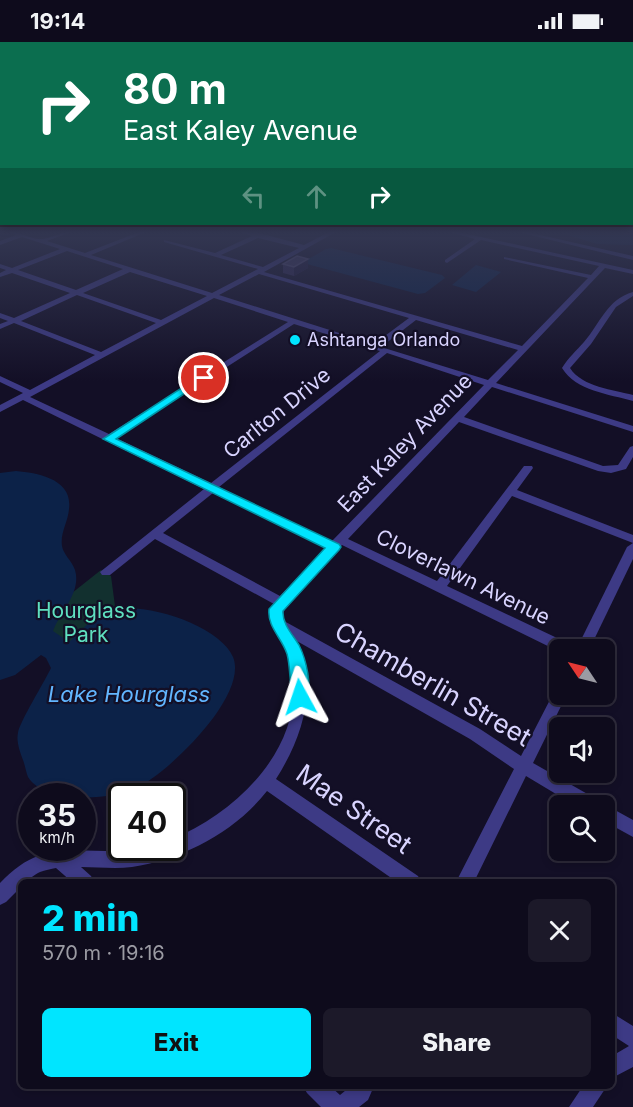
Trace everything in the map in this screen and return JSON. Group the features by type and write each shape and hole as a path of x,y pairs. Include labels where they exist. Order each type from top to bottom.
{"street":[{"path":"46,282 162,323"},
{"path":"0,327 102,282"},
{"path":"171,282 633,429"},
{"path":"0,409 239,282"},
{"path":"299,282 524,349"},
{"name":"East Kaley Avenue","path":"281,602 588,282"},
{"path":"633,294 624,297 605,316 592,338 566,368 572,377 583,383 633,398"},
{"path":"0,315 100,356"},
{"name":"Carlton Drive","path":"106,572 212,489 381,349 415,317"},
{"path":"108,439 294,321"},
{"name":"Cloverlawn Avenue","path":"0,379 108,439 212,489 440,586 549,640"},
{"path":"458,418 602,469 617,469 622,466 633,449"},
{"path":"440,586 528,468"},
{"path":"510,492 633,539"},
{"path":"96,858 132,858 170,849 213,828 244,804 266,781 283,754 295,721 300,697 300,675 294,650 275,617 276,609 281,602 155,534"},
{"path":"587,639 633,547"},
{"name":"Chamberlin Street","path":"279,625 475,734 573,795"},
{"path":"467,879 554,705"},
{"name":"Mae Street","path":"266,781 408,879"},
{"path":"615,818 633,829"},
{"path":"0,896 28,869 49,861"},
{"path":"61,861 82,879"},
{"path":"615,1025 633,1038"},
{"path":"615,1066 633,1055"},
{"path":"317,1089 337,1107"},
{"path":"342,1107 362,1089"},
{"path":"580,1107 594,1089"}],"green space":[{"name":"Hourglass Park","path":"101,570 111,576 126,689 33,624"}],"water":[{"path":"372,282 440,282 425,293 418,294"},
{"path":"456,282 489,282 476,292 452,285"},
{"name":"Lake Hourglass","path":"16,471 43,476 60,484 69,499 62,546 75,570 76,585 53,631 69,642 103,613 135,608 155,611 194,624 225,645 233,657 235,673 229,692 217,712 184,751 146,783 108,783 108,796 96,797 96,783 33,783 28,777 19,746 18,733 51,668 46,658 41,655 15,675 0,680 0,473"}],"place":[{"name":"Ashtanga Orlando","path":"295,340"}],"route":[{"path":"204,378 108,439 334,547 276,609 275,617 294,650 300,675 300,697"}]}
